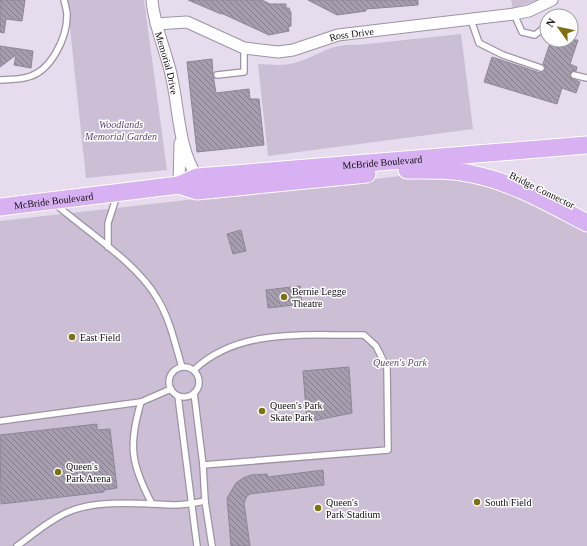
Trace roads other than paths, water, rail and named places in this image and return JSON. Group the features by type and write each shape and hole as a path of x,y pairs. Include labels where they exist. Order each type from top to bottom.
{"main road":[{"name":"McBride Boulevard","path":"0,207 179,185 197,178 587,145"},
{"name":"Bridge Connector","path":"425,158 467,162 504,172 521,178 587,212"},
{"name":"McBride Boulevard","path":"179,185 197,191 396,171 438,169"},
{"name":"Bridge Connector","path":"438,169 470,173 500,181 519,188 587,223"},
{"path":"0,202 18,204"}],"street":[{"name":"Memorial Drive","path":"152,0 156,24 172,75 180,127 191,167 197,178"},
{"name":"Ross Drive","path":"156,24 187,22 244,48 278,52 293,50 338,35 514,14 529,10 552,0"},
{"name":"Memorial Drive","path":"179,185 180,127"}],"lane":[{"path":"0,80 28,77 43,69 56,53 64,34 67,16 64,0"},
{"path":"514,14 522,32 535,35 539,32"},
{"path":"471,20 479,43 503,55 541,68"},
{"path":"217,75 244,72 244,48"},
{"path":"574,75 587,78"},
{"path":"108,247 108,223 118,193"},
{"path":"50,200 130,266 157,296 165,312 182,367"},
{"path":"194,370 205,360 250,340 268,337 364,335 376,346 387,368 388,450 203,465"},
{"path":"178,396 187,397 194,393 199,384 199,379 194,370 182,367 172,374 169,381 171,389 178,396 197,546"},
{"path":"0,420 141,402 171,389"},
{"path":"194,393 203,465 204,501 212,546"},
{"path":"141,402 135,422 133,449 139,479 152,504"},
{"path":"17,546 46,524 69,511 99,505 128,502 176,505 204,501"}],"place":[{"name":"Bernie Legge Theatre","path":"284,297"},
{"name":"East Field","path":"72,337"},
{"name":"Queen's Park Skate Park","path":"262,411"},
{"name":"Queen's Park Arena","path":"58,472"},
{"name":"South Field","path":"477,502"},
{"name":"Queen's Park Stadium","path":"318,508"}],"park label":[{"name":"Woodlands Memorial Garden","path":"121,130"},
{"name":"Queen's Park","path":"400,362"}]}
